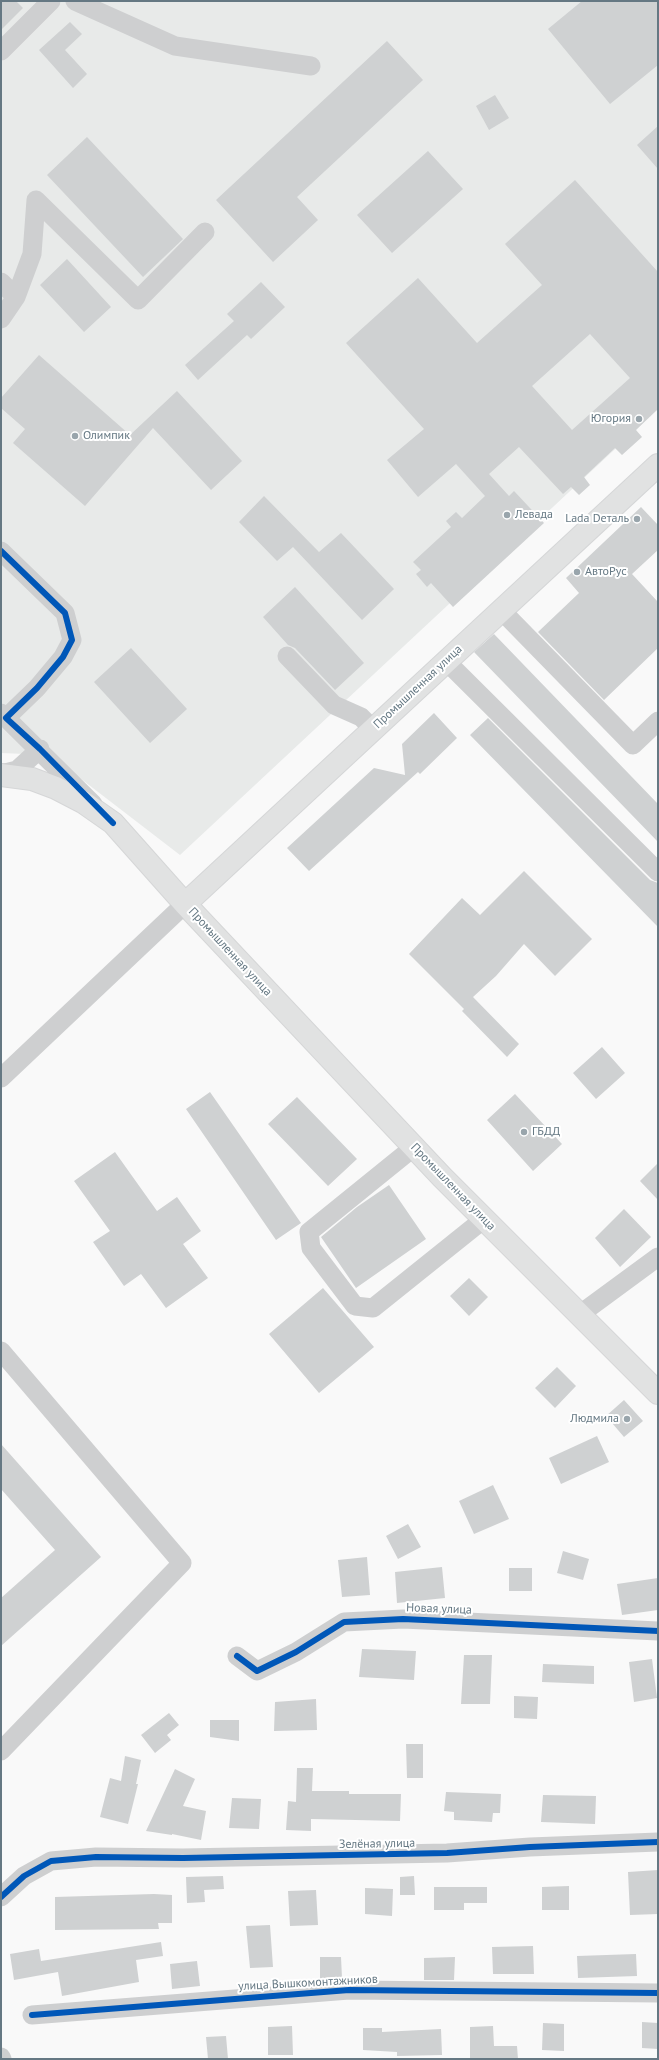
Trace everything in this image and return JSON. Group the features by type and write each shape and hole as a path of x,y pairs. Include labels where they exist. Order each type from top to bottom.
{"main road":[{"name":"Промышленная улица","path":"658,466 185,904 414,1147 658,1393"},
{"path":"1,775 32,779 56,788 84,802 113,823 185,904"}],"street":[{"path":"1,51 51,1"},
{"path":"75,1 175,46 311,66"},
{"path":"1,319 16,297 32,254 36,200 138,300 205,232"},
{"path":"1,282 16,297"},
{"path":"1,551 65,613 72,640 63,657 37,688 3,715 40,749 113,823"},
{"path":"501,610 634,745 658,721"},
{"path":"287,656 334,705 361,717 373,729"},
{"path":"446,661 658,872"},
{"path":"1,775 17,770 40,749"},
{"path":"1,1078 185,904"},
{"path":"414,1147 309,1232 311,1248 355,1306 373,1308 484,1219"},
{"path":"579,1314 658,1257"},
{"path":"1,1351 182,1563 1,1750"},
{"name":"Новая улица","path":"237,1656 257,1671 296,1652 344,1622 403,1619 658,1631"},
{"name":"Зелёная улица","path":"1,1897 24,1876 51,1861 96,1857 183,1858 447,1853 530,1847 658,1842"},
{"name":"улица Вышкомонтажников","path":"32,2015 349,1990 658,1993"}],"shaded area":[{"path":"1,1 658,1 658,409 180,855 50,755 1,753"}],"building":[{"path":"1,1 16,1 23,8 1,30"},
{"path":"582,1 658,1 658,65 610,104 548,29"},
{"path":"70,22 82,34 65,50 87,74 73,88 39,50"},
{"path":"387,41 423,80 297,197 318,220 273,262 216,200"},
{"path":"495,95 509,118 489,130 476,106"},
{"path":"658,126 658,169 637,145"},
{"path":"87,137 183,239 143,277 47,175"},
{"path":"428,151 463,189 392,253 357,215"},
{"path":"575,180 658,272 658,409 636,430 642,437 622,455 615,448 584,477 590,485 579,495 571,487 563,494 519,447 489,474 509,496 514,491 544,523 453,607 431,583 427,587 416,574 421,570 413,562 451,527 446,521 456,512 462,518 485,496 456,464 418,497 387,460 424,429 346,343 418,278 477,343 542,285 505,244","holes":["590,334 630,378 572,430 532,386"]},
{"path":"67,259 111,307 84,332 40,285"},
{"path":"261,282 285,307 251,339 247,335 198,380 185,365 234,321 227,314"},
{"name":"Олимпик","path":"39,355 130,435 177,391 242,461 211,490 153,428 85,506 13,443 25,429 1,408 1,398"},
{"path":"264,496 319,552 341,533 394,589 362,620 293,547 277,561 239,522"},
{"path":"641,507 658,525 658,550 632,574 658,602 658,648 604,700 538,632 579,593 566,578"},
{"path":"295,587 364,663 335,690 295,648 288,645 263,617"},
{"path":"494,634 658,804 658,842 474,652"},
{"path":"131,648 187,709 150,743 94,682"},
{"path":"434,713 457,738 420,774 418,772 309,871 287,848 374,768 405,775 402,744"},
{"path":"488,718 650,880 658,883 658,927 470,735"},
{"path":"524,871 592,939 555,976 524,944 496,976 473,997 519,1044 507,1057 462,1011 464,1009 409,954 462,898 480,915"},
{"path":"602,1047 625,1073 596,1099 573,1073"},
{"path":"210,1092 301,1223 276,1240 186,1109"},
{"name":"ГБДД","path":"515,1094 562,1144 533,1171 487,1120"},
{"path":"297,1097 357,1159 328,1186 268,1124"},
{"path":"115,1152 157,1211 177,1197 201,1231 183,1244 208,1278 166,1308 141,1274 124,1286 93,1242 110,1231 74,1181"},
{"path":"658,1163 658,1200 640,1181"},
{"path":"389,1185 426,1239 356,1288 321,1237 357,1207"},
{"path":"624,1209 651,1237 620,1267 595,1238"},
{"path":"469,1278 488,1297 469,1316 450,1296"},
{"path":"323,1288 374,1347 319,1393 269,1334"},
{"path":"557,1367 576,1386 555,1408 535,1388"},
{"path":"624,1400 643,1421 624,1437 606,1416"},
{"path":"597,1436 609,1462 561,1484 549,1458"},
{"path":"1,1444 101,1557 1,1646 1,1598 55,1550 1,1489"},
{"path":"493,1485 509,1519 474,1534 459,1501"},
{"path":"408,1524 421,1547 398,1559 386,1536"},
{"path":"563,1551 589,1559 583,1580 557,1573"},
{"path":"367,1557 370,1595 342,1597 338,1560"},
{"path":"442,1567 445,1598 397,1603 395,1572"},
{"path":"509,1568 532,1568 532,1591 509,1591"},
{"path":"658,1578 658,1610 622,1615 617,1584"},
{"path":"362,1649 416,1651 414,1680 359,1677"},
{"path":"464,1655 492,1655 490,1704 461,1704"},
{"path":"652,1659 657,1698 634,1702 629,1662"},
{"path":"543,1664 594,1666 594,1684 542,1682"},
{"path":"514,1696 538,1697 537,1719 514,1718"},
{"path":"316,1699 317,1730 274,1731 275,1702"},
{"path":"169,1713 179,1725 167,1735 171,1740 155,1753 141,1735"},
{"path":"210,1720 239,1720 239,1741 210,1737"},
{"path":"406,1744 423,1744 423,1778 407,1778"},
{"path":"125,1756 141,1760 136,1784 138,1784 128,1824 100,1817 110,1778 121,1781"},
{"path":"297,1768 313,1768 312,1791 349,1791 349,1794 401,1794 400,1821 311,1819 311,1831 286,1830 288,1801 296,1802"},
{"path":"175,1769 195,1779 183,1806 206,1811 201,1840 172,1834 146,1831"},
{"path":"446,1792 501,1794 500,1813 493,1813 492,1822 454,1820 454,1812 444,1811"},
{"path":"543,1795 596,1796 595,1824 541,1822"},
{"path":"232,1798 261,1799 259,1829 229,1828"},
{"path":"658,1870 658,1914 630,1915 628,1872"},
{"path":"223,1876 224,1889 204,1890 205,1902 187,1903 186,1877"},
{"path":"414,1876 415,1895 400,1895 400,1877"},
{"path":"569,1886 569,1910 542,1910 542,1887"},
{"path":"434,1887 487,1887 487,1903 464,1903 464,1910 434,1910"},
{"path":"365,1888 393,1889 392,1916 365,1914"},
{"path":"316,1890 318,1925 290,1926 288,1891"},
{"path":"154,1894 172,1895 172,1923 158,1923 159,1929 55,1930 55,1897"},
{"path":"270,1925 273,1967 250,1968 246,1926"},
{"path":"161,1942 163,1956 136,1960 139,1982 62,1996 58,1972 14,1980 10,1954 39,1949 41,1961"},
{"path":"533,1946 534,1974 493,1974 492,1947"},
{"path":"636,1954 637,1976 578,1978 577,1956"},
{"path":"320,1957 341,1957 342,1978 320,1979"},
{"path":"455,1957 454,1980 424,1980 424,1958"},
{"path":"197,1961 200,1986 172,1989 170,1964"},
{"path":"642,2022 658,2023 658,2049 642,2048"},
{"path":"543,2023 564,2024 564,2051 542,2050"},
{"path":"292,2026 293,2055 268,2055 268,2027"},
{"path":"493,2026 494,2046 517,2046 518,2059 470,2059 470,2027"},
{"path":"363,2028 382,2028 382,2032 441,2029 442,2055 397,2056 397,2052 363,2050"},
{"path":"226,2036 228,2059 208,2059 206,2037"}],"cycle path":[{"path":"1,551 65,613 72,640 63,657 37,688 6,718 40,749 113,823"},
{"path":"237,1656 257,1671 296,1652 344,1622 403,1619 658,1631"},
{"path":"1,1897 24,1876 51,1861 96,1857 183,1858 447,1853 530,1847 658,1842"},
{"path":"32,2015 349,1990 658,1993"}],"place":[{"name":"Югория","path":"639,419"},
{"name":"Олимпик","path":"75,436"},
{"name":"Левада","path":"507,515"},
{"name":"Lada Dеталь","path":"637,519"},
{"name":"АвтоРус","path":"577,572"},
{"name":"ГБДД","path":"524,1132"},
{"name":"Людмила","path":"627,1419"}]}
